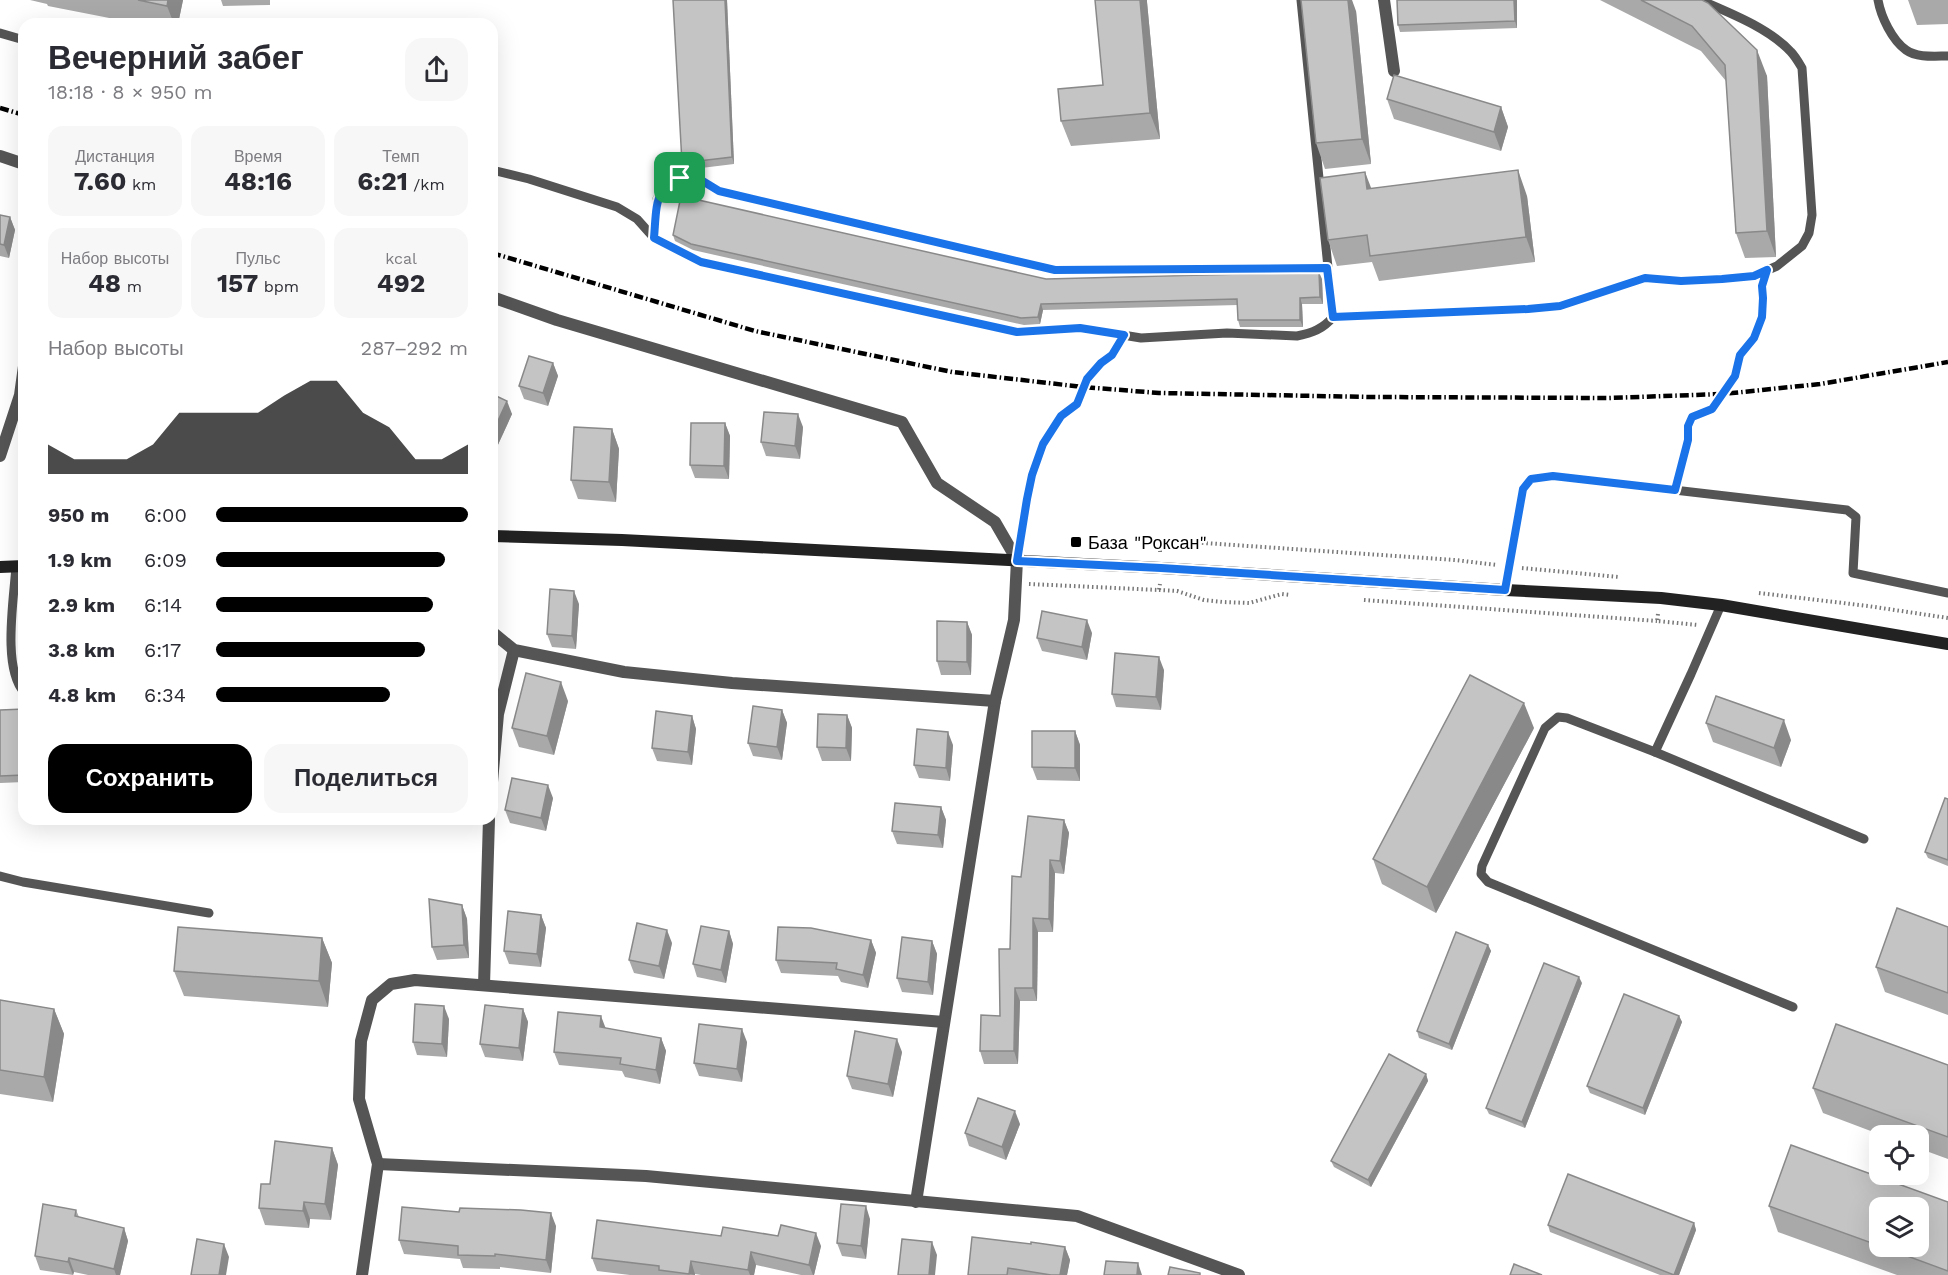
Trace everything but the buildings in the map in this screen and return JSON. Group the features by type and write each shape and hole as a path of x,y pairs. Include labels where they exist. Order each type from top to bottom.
{"street":[{"path":"1384,0 1394,71"},
{"path":"0,156 18,162"},
{"path":"498,299 557,320 902,422 937,483 995,522 1017,561 1014,620 995,701 916,1202"},
{"path":"0,456 18,401"},
{"path":"498,536 622,540 1161,568 1661,598 1720,605 1948,644"},
{"path":"0,567 18,566"},
{"path":"498,637 514,650 635,673 732,683 995,701"},
{"path":"498,714 514,650"},
{"path":"484,985 489,825"},
{"path":"362,1275 378,1164 359,1099 361,1041 372,1000 391,984 415,980 944,1022"},
{"path":"378,1164 646,1176 1077,1216 1239,1275"}],"lane":[{"path":"498,171 617,207 637,219 654,238 701,262 1017,332 1080,328 1141,338 1227,333 1297,336 1318,330 1327,325 1333,317 1301,0"},
{"path":"1333,317 1560,306 1645,278 1681,281 1754,276 1777,266 1802,246 1809,233 1812,215 1802,68 1791,52 1771,37 1747,21 1700,0"},
{"path":"1878,0 1891,32 1906,50 1926,56 1948,56"},
{"path":"0,33 18,38"},
{"path":"654,238 657,199 666,185 680,178 696,177 719,191 1055,270 1327,268"},
{"path":"1505,590 1523,489 1531,479 1553,476 1847,510 1856,517 1853,573 1948,593"},
{"path":"18,585 11,650 18,683"},
{"path":"1655,752 1692,674 1720,605"},
{"path":"1793,1007 1488,882 1481,874 1482,866 1545,728 1558,717 1567,718 1655,752 1864,839"},
{"path":"0,876 209,913"}],"path":[{"path":"1675,490 1688,440 1688,426 1692,417 1712,409 1735,376 1740,355 1754,338 1762,317 1762,286 1767,270"},
{"path":"1017,561 1032,475 1043,444 1061,416 1077,404 1087,379 1101,363 1112,355 1124,335"},
{"path":"1160,590 1178,591 1204,600 1223,603 1249,603 1282,594 1300,595"},
{"path":"1754,592 1948,618"},
{"path":"1356,599 1657,621"}],"railway":[{"path":"0,108 18,113"},
{"path":"498,255 755,331 952,372 1159,393 1609,398 1723,394 1820,384 1948,362"}],"place":[{"name":"База \"Роксан\"","path":"1076,542"}],"route":[{"path":"696,177 719,191 1055,270 1327,268 1333,317 1560,306 1645,278 1681,281 1722,279 1754,276 1767,270 1762,286 1762,317 1754,338 1740,355 1735,376 1712,409 1692,417 1688,426 1688,440 1675,490 1553,476 1531,479 1523,489 1505,590 1017,561 1032,475 1043,444 1061,416 1077,404 1087,379 1101,363 1112,355 1124,335 1080,328 1017,332 701,262 654,238 657,199 666,185 680,178 696,177"}]}
